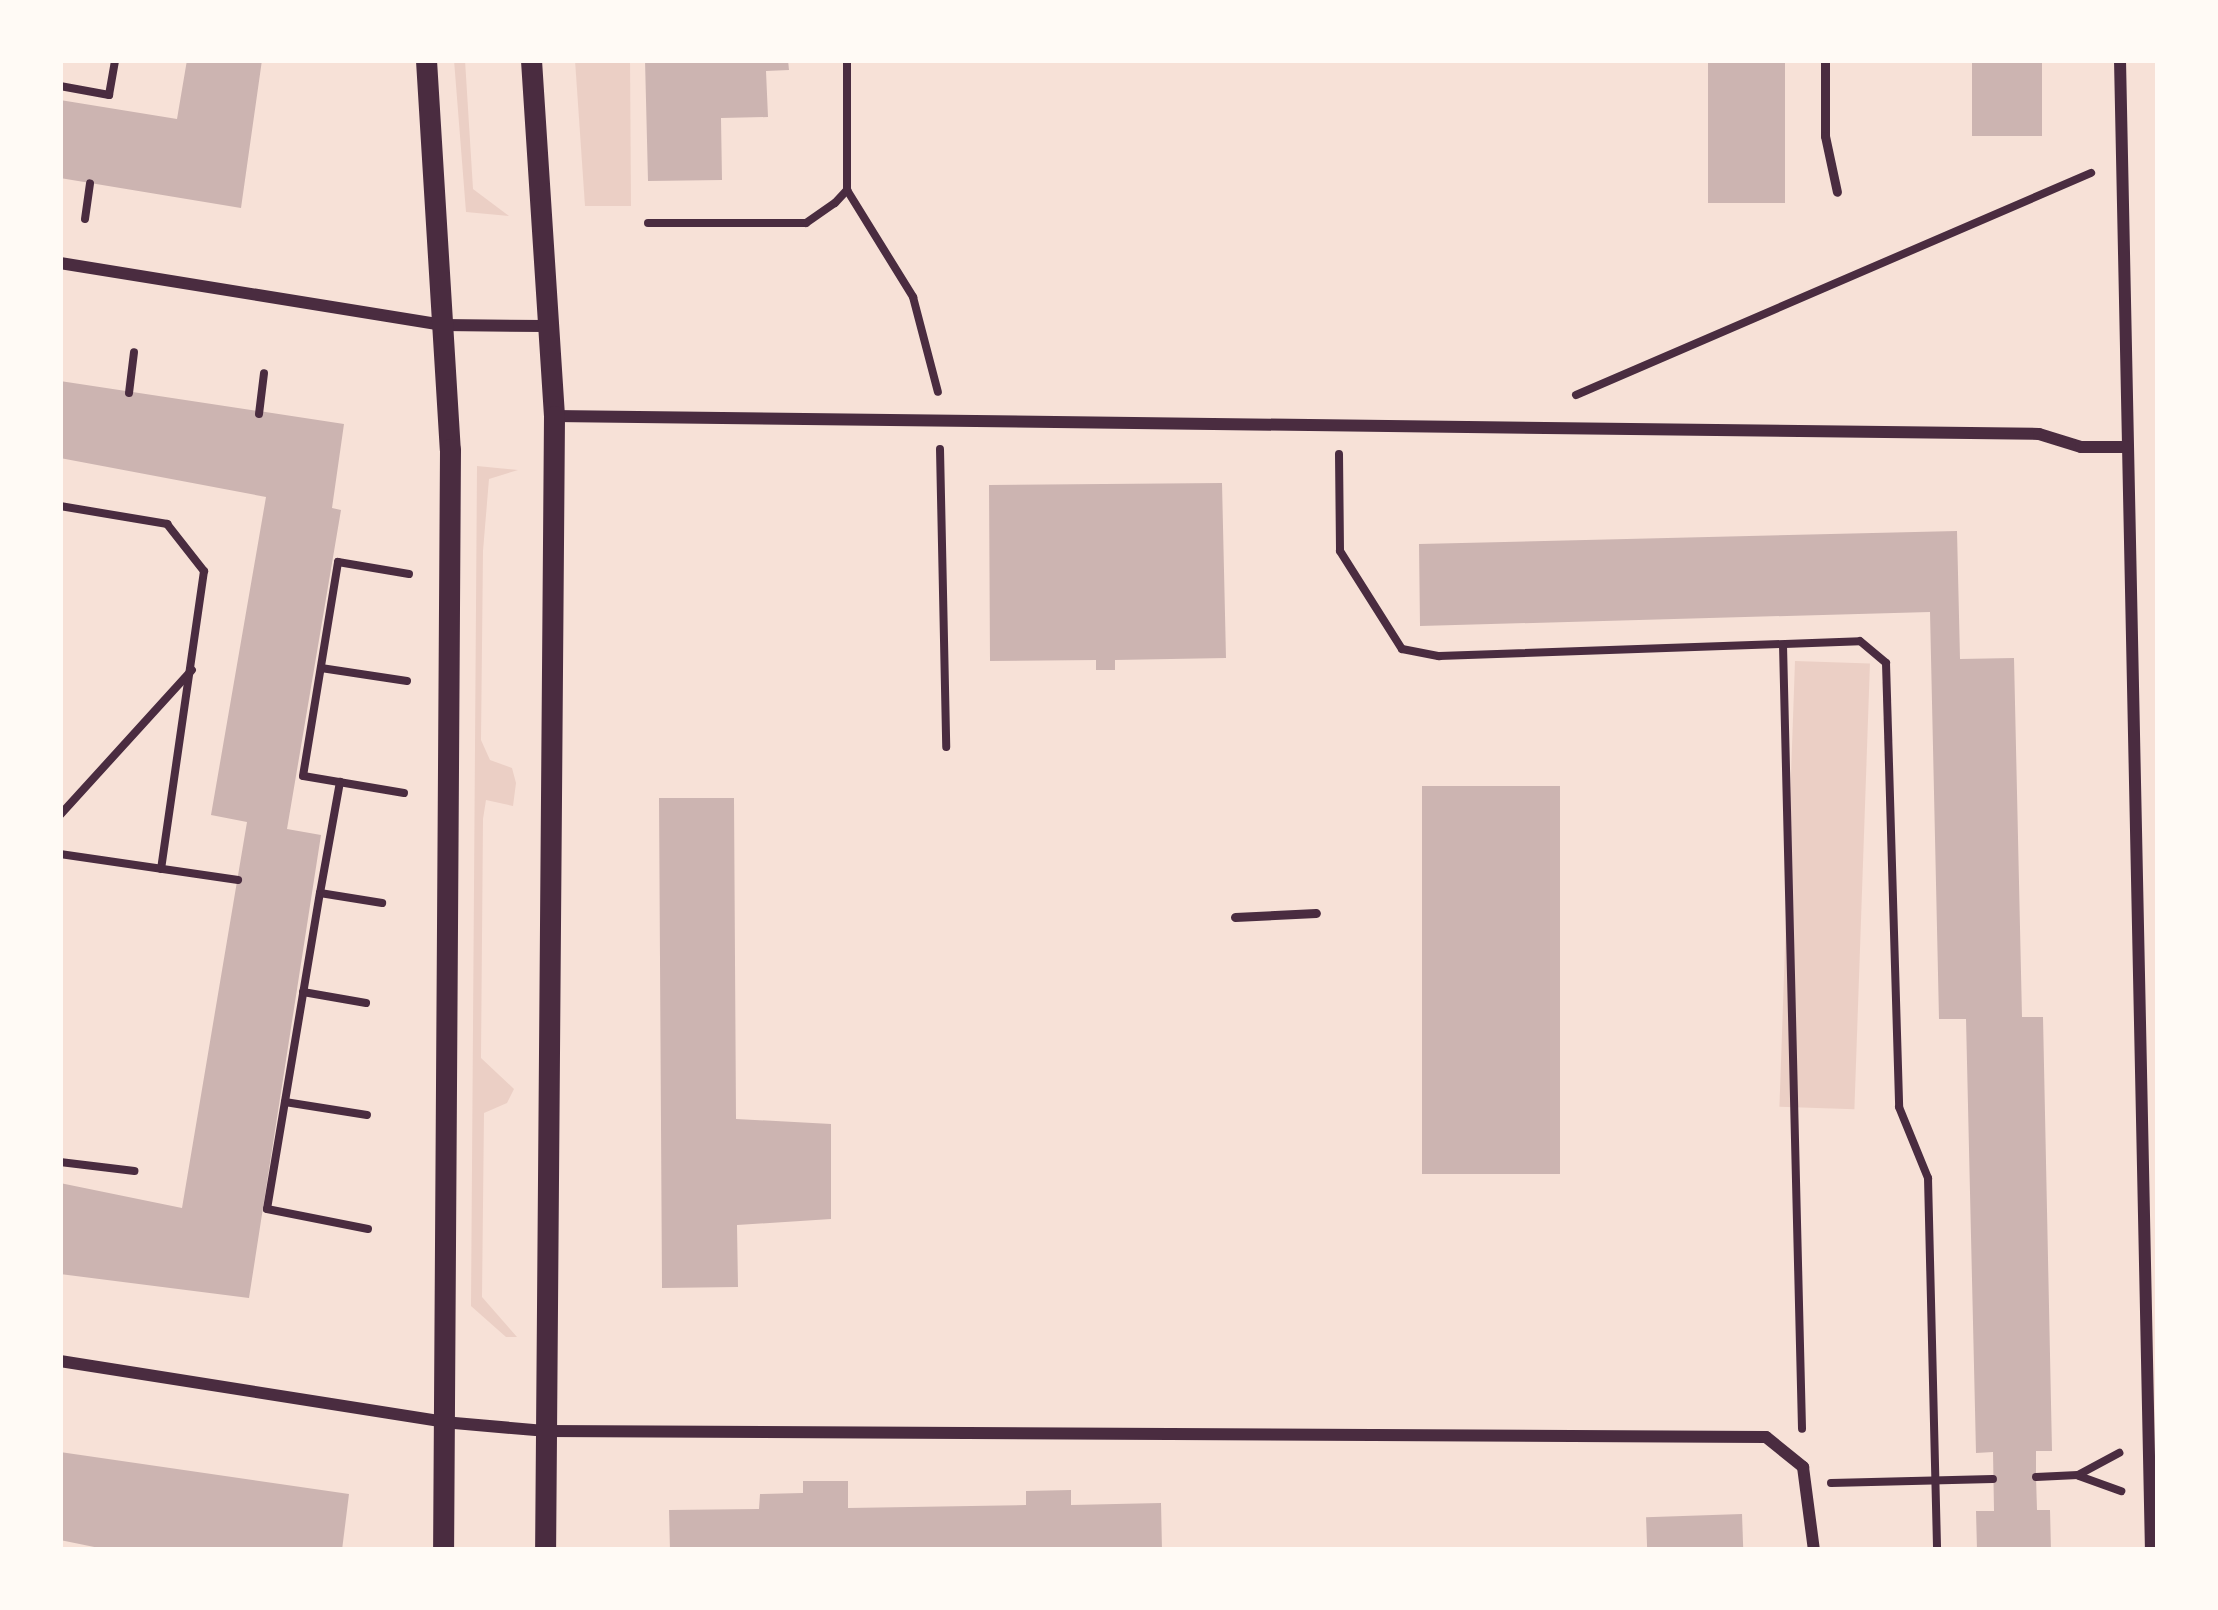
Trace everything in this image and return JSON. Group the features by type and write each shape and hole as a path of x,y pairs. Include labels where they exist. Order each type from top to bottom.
{"street":[{"path":"426,60 450,475 443,1550"},
{"path":"531,60 554,416 545,1550"},
{"path":"2120,60 2127,447 2152,1217 2151,1550"},
{"path":"60,262 443,325 545,326"},
{"path":"554,416 2039,434 2081,447 2127,447"},
{"path":"60,1361 442,1422 544,1431 1766,1437 1803,1467 1814,1550"}],"lane":[{"path":"1825,60 1825,136 1837,192"},
{"path":"1235,917 1316,913"}],"path":[{"path":"60,86 109,94 115,60"},
{"path":"847,60 848,190 913,297 933,351 940,422 946,747"},
{"path":"1556,403 2084,175 2122,167"},
{"path":"85,219 90,183"},
{"path":"648,223 806,223 848,190"},
{"path":"129,393 134,352"},
{"path":"259,414 263,373"},
{"path":"1338,429 1340,551 1402,649 1439,656 1860,641 1886,663 1899,1107 1928,1178 1937,1550"},
{"path":"60,506 167,524 188,542 204,571 161,868"},
{"path":"404,793 303,776 338,562 409,574"},
{"path":"1783,645 1803,1467"},
{"path":"320,668 407,681"},
{"path":"60,814 192,670"},
{"path":"340,782 267,1209 368,1229"},
{"path":"60,854 238,880"},
{"path":"320,892 382,903"},
{"path":"303,992 366,1003"},
{"path":"285,1102 368,1115"},
{"path":"60,1162 134,1171"},
{"path":"2036,1477 2078,1475 2149,1436"},
{"path":"1805,1484 1994,1479"}],"shaded area":[{"path":"454,60 465,60 473,189 509,216 466,212"},
{"path":"575,60 630,60 631,206 585,206"},
{"path":"477,466 518,470 489,479 483,551 481,740 490,760 512,768 516,783 513,806 486,800 483,819 481,1058 514,1089 507,1103 484,1113 482,1297 517,1337 506,1337 471,1306"},
{"path":"1795,661 1870,664 1854,1109 1779,1107"}],"building":[{"path":"187,60 262,60 241,208 60,178 60,100 177,119"},
{"path":"645,60 788,60 789,70 766,71 768,117 721,118 722,180 648,181"},
{"path":"1708,60 1785,60 1785,203 1708,203"},
{"path":"1972,60 2042,60 2042,136 1972,136"},
{"path":"60,381 344,424 332,508 341,510 287,829 321,835 249,1298 60,1274 60,1183 182,1208 247,822 211,815 266,497 60,458"},
{"path":"1222,483 1226,658 1115,660 1115,670 1096,670 1096,660 990,661 989,485"},
{"path":"1957,531 1960,659 2014,658 2022,1017 2043,1017 2052,1451 2036,1451 2036,1477 2037,1510 2050,1510 2051,1550 1977,1550 1976,1511 1994,1511 1993,1452 1976,1453 1966,1019 1939,1019 1930,612 1420,626 1419,544"},
{"path":"1422,786 1560,786 1560,1174 1422,1174"},
{"path":"659,798 734,798 736,1119 831,1124 831,1219 737,1225 738,1287 662,1288"},
{"path":"60,1452 349,1494 342,1550 109,1550 60,1540"},
{"path":"803,1481 848,1481 848,1508 1026,1505 1026,1491 1071,1490 1071,1505 1161,1503 1162,1550 670,1550 669,1510 759,1509 760,1494 803,1493"},
{"path":"1742,1514 1743,1550 1647,1550 1646,1517"}]}
